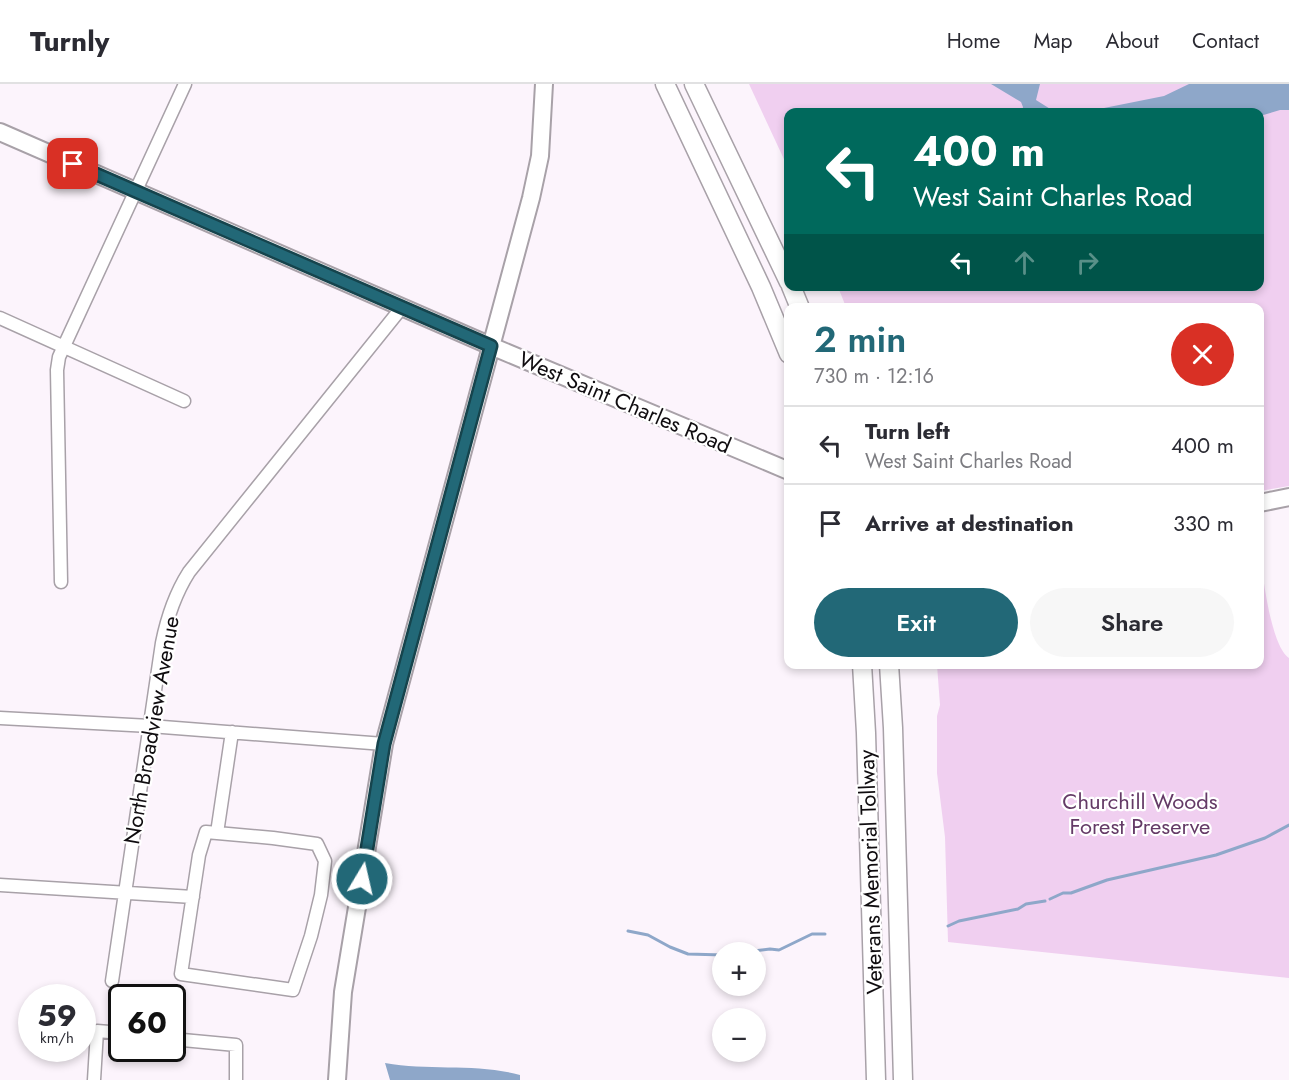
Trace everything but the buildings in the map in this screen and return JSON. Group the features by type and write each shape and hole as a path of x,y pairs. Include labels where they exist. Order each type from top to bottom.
{"highway":[{"path":"665,84 761,287 784,342"},
{"path":"694,84 784,272"},
{"name":"Veterans Memorial Tollway","path":"862,669 876,1080"},
{"name":"Veterans Memorial Tollway","path":"889,669 903,1080"}],"main road":[{"path":"338,1072 343,992 384,744 536,175 540,156 544,84"},
{"name":"West Saint Charles Road","path":"0,132 491,346 784,469"},
{"path":"1264,502 1289,497"}],"street":[{"path":"62,582 57,370 63,346 185,84"},
{"name":"North Broadview Avenue","path":"112,981 165,626 183,581 403,306"},
{"path":"0,318 184,401"},
{"path":"0,718 150,726 384,744"},
{"path":"217,833 232,732"},
{"path":"206,832 217,833 317,844 325,861 321,895 293,990 181,974 199,855 206,832"},
{"path":"0,885 193,897"},
{"path":"94,1080 97,1031 108,1032"},
{"path":"186,1040 236,1045 236,1080"}],"green space":[{"path":"749,84 1289,84 1289,486 1264,490 1264,303 844,303 840,291 1264,291 1264,108 784,108 784,159"},
{"name":"Churchill Woods Forest Preserve","path":"1264,583 1277,640 1289,658 1289,978 948,942 945,837 937,773 937,716 940,705 937,669 1264,669"}],"water":[{"path":"991,84 1040,84 1036,100 1049,108 1023,108 1021,102"},
{"path":"1189,84 1289,84 1289,110 1264,115 1264,108 1104,108 1164,96"},
{"path":"385,1063 504,1071 520,1075 520,1080 390,1080"}],"waterway":[{"path":"1050,899 1107,880 1216,855 1265,838 1289,825"},
{"path":"948,926 959,921 1045,901"},
{"path":"628,931 648,935 688,954 712,955"},
{"path":"766,949 779,950 812,934 825,934"}],"route":[{"path":"73,164 491,346 384,744 362,879"}]}
